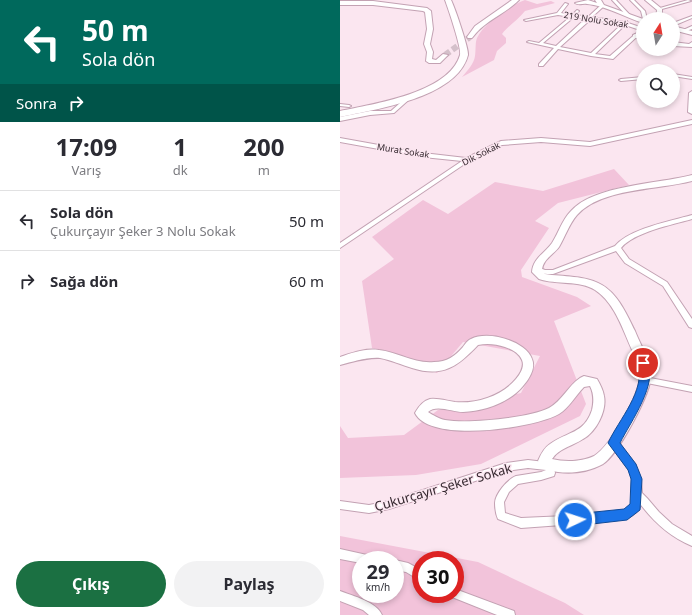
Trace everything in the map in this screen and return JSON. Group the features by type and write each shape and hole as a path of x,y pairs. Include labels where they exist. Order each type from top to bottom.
{"main road":[{"path":"340,106 349,106 400,96 417,90 438,78 450,68 456,58 459,48 442,0"},
{"path":"340,114 411,96 430,90 446,81 461,65 464,56 465,44 448,0"}],"street":[{"path":"470,37 477,27 516,0"},
{"path":"598,0 602,6"},
{"path":"614,0 630,16"},
{"path":"632,0 643,12"},
{"path":"648,0 660,9"},
{"path":"660,12 664,0"},
{"path":"660,9 689,0 692,7"},
{"path":"578,3 588,2 636,18"},
{"path":"340,3 373,3 424,9 428,11 430,29 427,44 430,52 429,62 438,62 445,55"},
{"path":"558,14 566,4"},
{"path":"540,65 556,48 602,6"},
{"path":"540,44 577,11"},
{"name":"219 Nolu Sokak","path":"526,20 558,14 624,23 636,27"},
{"path":"592,55 630,16"},
{"path":"680,23 692,16"},
{"path":"683,31 692,27"},
{"path":"680,30 692,33"},
{"path":"529,42 611,58 635,36"},
{"path":"680,46 685,47 692,44"},
{"path":"680,76 692,78"},
{"path":"621,80 636,79"},
{"path":"692,93 690,107 692,112"},
{"path":"340,119 370,112 392,112 411,96"},
{"path":"381,104 394,109"},
{"name":"Dik Sokak","path":"340,246 467,160 501,143 541,140 590,144 692,122"},
{"name":"Murat Sokak","path":"340,140 423,155 467,160"},
{"path":"340,361 373,354 384,355 427,367 441,366 457,362 474,342 483,339 496,340 513,346 524,354 529,364 526,375 517,386 506,395 472,407 454,407 431,404 424,407 421,413 430,420 445,425 478,426 529,417 554,411 567,401 578,385 584,381 593,382 598,390 600,402 596,417 589,430 580,437 557,446 547,454 544,461 550,466 584,465 603,457 614,443 629,416 645,380 646,373 643,363 618,307 609,295 588,283 542,277 537,272 537,268 540,259 552,249 569,220 577,210 592,200 609,194 692,178"},
{"path":"537,268 544,272 553,272 617,248 619,244 642,232 692,217"},
{"path":"617,248 627,261 665,284 692,325"},
{"path":"645,380 692,389"},
{"path":"614,443 632,467 637,479 638,494 656,518 682,537 692,541"},
{"name":"Çukurçayır Şeker Sokak","path":"340,505 369,509 419,496 506,467 528,464 550,466 551,473 516,480 506,489 499,502 501,516 521,523 589,519 627,514 636,506 638,494"},
{"path":"340,554 352,557"},
{"path":"340,596 366,606 376,615"},
{"path":"464,597 510,615"}],"shaded area":[{"path":"525,0 537,4 551,1 555,3 525,11 502,34 506,38 506,43 497,51 494,60 462,77 473,62 476,40 480,32 498,15"},
{"path":"614,169 629,185 558,203 535,221 549,228 521,270 522,277 577,297 591,306 554,321 586,404 580,416 481,464 416,475 340,478 340,426 348,438 404,435 438,410 521,393 540,356 463,342 437,373 372,348 362,281 394,259 372,237 423,200 448,214 495,182 543,191"},
{"path":"340,536 420,551 412,551 412,603 464,603 464,559 478,562 565,603 584,615 340,615"}],"tunnel":[{"path":"445,55 470,37"}],"route":[{"path":"575,520 627,514 636,506 638,494 637,479 632,467 614,443 642,389 646,373 643,363"}]}
